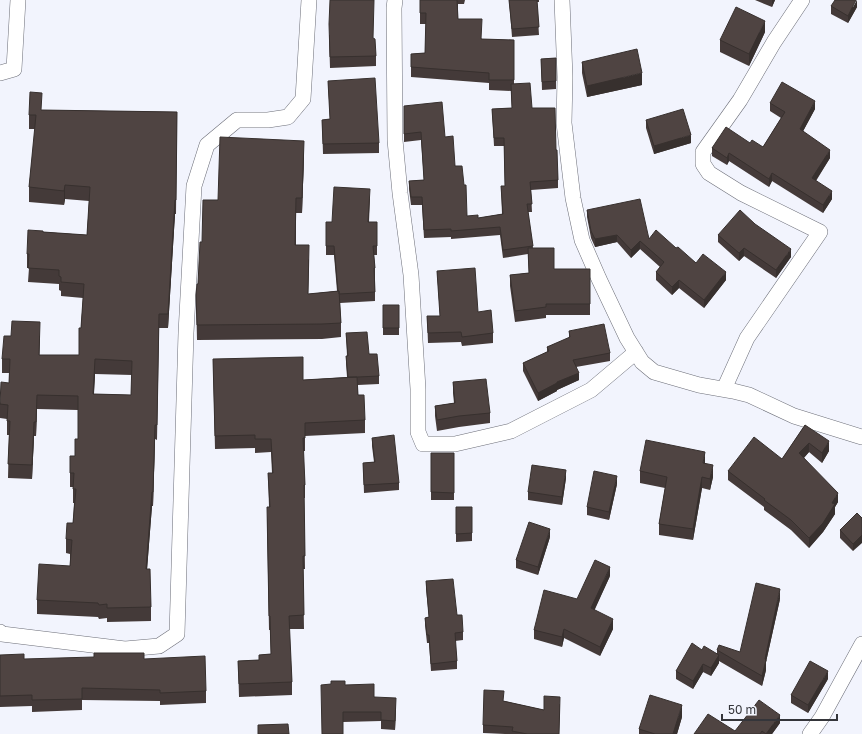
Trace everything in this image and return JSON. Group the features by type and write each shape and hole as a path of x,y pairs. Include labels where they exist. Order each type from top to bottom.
{"street":[{"path":"0,72 14,69 18,0"},
{"path":"0,632 2,634 125,649 159,646 177,634 186,333 194,186 207,145 237,120 268,120 288,117 303,99 309,0"},
{"path":"394,0 395,140 400,193 411,275 418,389 418,432 423,444 455,444 511,431 591,390 636,352"},
{"path":"562,0 565,77 564,123 573,198 582,240 627,338 642,362 654,372 699,385 749,395 794,416 862,437"},
{"path":"724,389 747,338 820,232 741,193 708,173 703,164 703,152 740,100 774,42 802,0"},
{"path":"810,734 822,717 862,644"}],"building":[{"path":"330,0 374,0 373,38 375,39 376,56 330,57"},
{"path":"420,0 457,0 458,19 482,19 481,39 514,40 514,80 489,80 489,73 411,67 411,54 425,53 426,13 420,13"},
{"path":"509,0 537,0 539,27 512,29"},
{"path":"835,0 856,0 848,16 831,6"},
{"path":"736,7 765,21 749,54 720,40"},
{"path":"637,49 642,73 587,86 582,62"},
{"path":"556,58 556,81 542,82 541,59"},
{"path":"375,78 379,143 323,144 322,120 330,119 328,81"},
{"path":"782,82 815,101 800,129 830,150 812,178 832,191 823,205 772,173 769,179 729,153 727,158 712,148 726,127 750,143 752,140 763,147 785,112 770,103"},
{"path":"530,83 532,108 555,108 558,180 530,182 532,204 527,204 533,246 503,250 500,227 451,231 451,229 424,230 422,197 411,197 409,181 424,180 421,132 404,134 404,106 442,102 445,137 453,136 455,166 462,166 464,185 466,185 467,216 478,215 478,218 503,214 501,186 505,186 504,138 494,138 492,109 512,108 511,84"},
{"path":"30,92 42,93 41,110 177,112 176,200 168,314 159,314 157,425 155,425 153,492 146,569 150,569 151,607 107,608 107,604 99,605 98,603 37,600 39,564 70,566 72,540 66,539 67,523 73,523 76,489 73,489 74,473 70,473 70,456 75,456 75,439 78,439 78,396 37,395 32,465 8,464 10,421 7,421 8,405 0,404 1,382 9,383 10,359 2,359 4,336 11,336 12,321 40,322 39,355 79,355 79,328 81,328 84,284 61,282 59,270 28,268 28,230 87,235 90,187 65,185 64,191 29,187 36,115 29,115","holes":["95,359 132,361 131,395 93,394"]},
{"path":"683,109 691,135 654,146 646,120"},
{"path":"220,137 304,141 302,198 296,198 295,245 309,245 308,294 339,291 341,323 197,325 196,295 200,242 202,242 203,200 218,200"},
{"path":"334,187 370,189 368,222 377,222 377,246 373,246 375,292 339,294 334,246 326,246 326,222 332,222"},
{"path":"640,199 649,239 656,230 696,263 703,254 726,272 704,300 679,280 672,287 656,272 664,262 640,241 631,250 617,235 595,239 591,231 587,210"},
{"path":"740,210 755,224 791,249 776,270 744,248 739,253 718,235"},
{"path":"528,248 554,248 554,269 590,269 590,304 546,304 546,307 515,311 510,275 529,273"},
{"path":"475,268 478,312 491,310 493,333 462,337 461,332 428,333 427,316 440,316 437,271"},
{"path":"383,305 399,305 399,328 383,328"},
{"path":"604,324 610,353 573,360 579,373 557,382 538,393 523,363 549,351 547,347 570,337 569,331"},
{"path":"367,332 369,354 377,354 379,376 348,377 346,333"},
{"path":"303,357 303,380 357,377 358,395 364,395 365,420 305,423 305,438 303,438 305,485 305,556 303,556 304,615 289,616 292,682 239,684 238,661 259,660 259,655 271,654 267,507 270,507 268,473 273,473 271,439 255,439 255,435 215,436 213,359"},
{"path":"486,379 490,413 437,420 435,406 455,403 453,382"},
{"path":"805,425 829,441 822,453 809,443 799,453 838,493 832,503 835,504 823,523 809,538 791,520 728,471 754,437 782,459"},
{"path":"394,435 399,483 364,485 363,463 375,462 372,438"},
{"path":"646,440 705,452 703,463 713,465 710,479 702,477 693,529 659,524 667,477 640,471"},
{"path":"431,453 454,453 454,493 431,492"},
{"path":"532,465 566,470 562,497 528,492"},
{"path":"594,471 617,476 609,512 587,507"},
{"path":"456,507 472,507 472,533 456,534"},
{"path":"857,513 862,518 862,535 853,544 840,530"},
{"path":"529,522 550,529 538,567 516,560"},
{"path":"595,560 610,567 591,608 613,619 600,647 564,629 562,637 534,630 544,590 577,599"},
{"path":"453,579 457,615 462,615 463,632 455,633 457,661 431,664 429,635 427,635 425,618 429,617 426,581"},
{"path":"756,583 780,589 762,676 717,650 719,645 740,652"},
{"path":"692,643 702,650 704,646 719,655 711,668 703,664 693,681 676,671"},
{"path":"94,653 144,653 144,659 205,656 206,691 160,693 160,690 82,688 82,699 32,700 32,695 0,696 0,655 24,654 24,659 94,657"},
{"path":"810,661 828,671 808,705 791,695"},
{"path":"331,681 345,681 345,685 374,684 374,697 396,698 395,721 381,720 381,712 343,712 343,734 322,734 321,685 331,684"},
{"path":"484,690 504,691 503,701 544,710 544,696 560,697 559,734 527,734 512,731 513,727 483,725"},
{"path":"650,695 682,705 673,734 655,734 639,729"},
{"path":"759,700 780,715 766,734 762,731 760,734 694,734 708,714 735,731"},
{"path":"288,724 289,734 258,734 258,725"}]}
